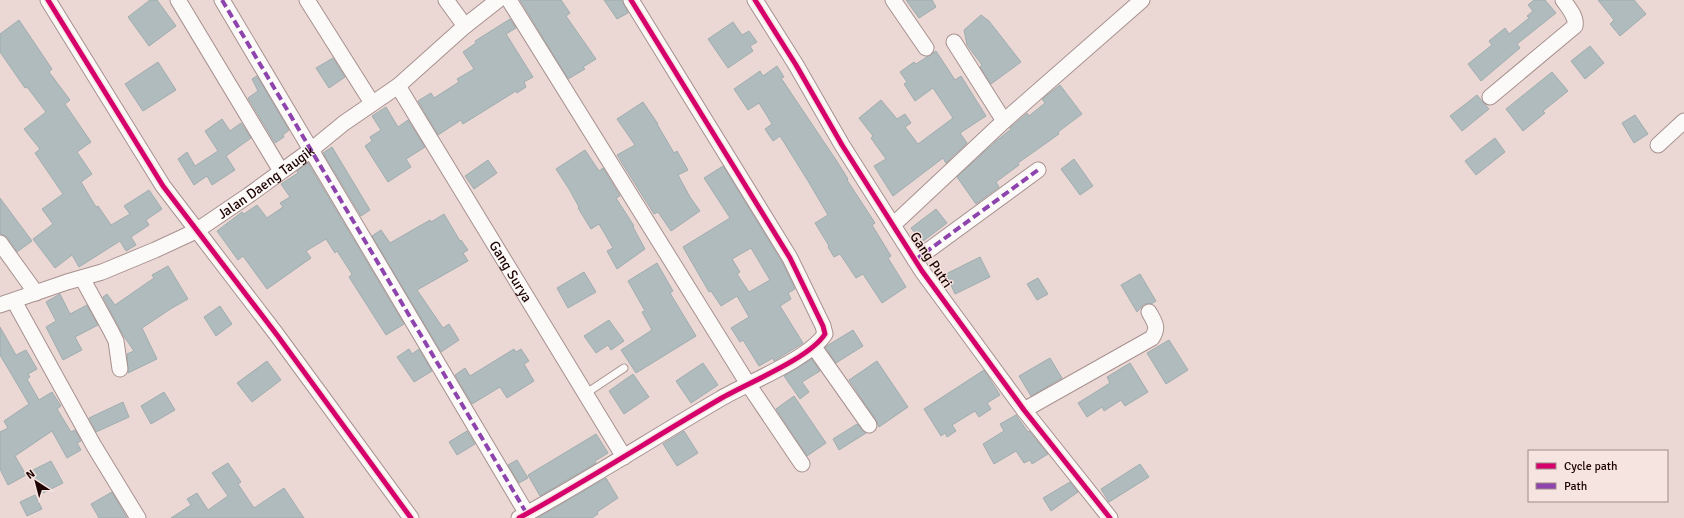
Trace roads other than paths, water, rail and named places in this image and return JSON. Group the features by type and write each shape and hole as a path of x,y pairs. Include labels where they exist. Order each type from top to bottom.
{"street":[{"path":"48,0 164,186 196,231 277,335 411,518"},
{"path":"178,0 282,171"},
{"path":"222,0 311,150 523,516 722,398 777,370 814,347 824,334 823,326 790,258 631,0"},
{"path":"307,0 372,103"},
{"path":"446,0 465,26"},
{"name":"Jalan Daeng Taugik","path":"7,303 102,272 196,231 282,171 372,103 398,86 465,26 498,0"},
{"path":"509,0 748,384 802,464"},
{"name":"Gang Putri","path":"755,0 796,65 842,145 915,260 1024,410 1110,518"},
{"path":"893,0 926,48"},
{"path":"893,225 1004,121 1142,0"},
{"path":"1490,97 1575,26 1576,22 1563,0"},
{"path":"954,42 1004,121"},
{"name":"Gang Surya","path":"398,86 624,457"},
{"path":"1658,145 1684,121"},
{"path":"915,260 1038,170"},
{"path":"0,243 36,293"},
{"path":"82,278 116,341 120,369"},
{"path":"7,303 138,518"},
{"path":"1024,410 1152,338 1156,332 1156,324 1149,312"},
{"path":"814,347 869,425"}],"lane":[{"path":"586,394 624,368"}]}
